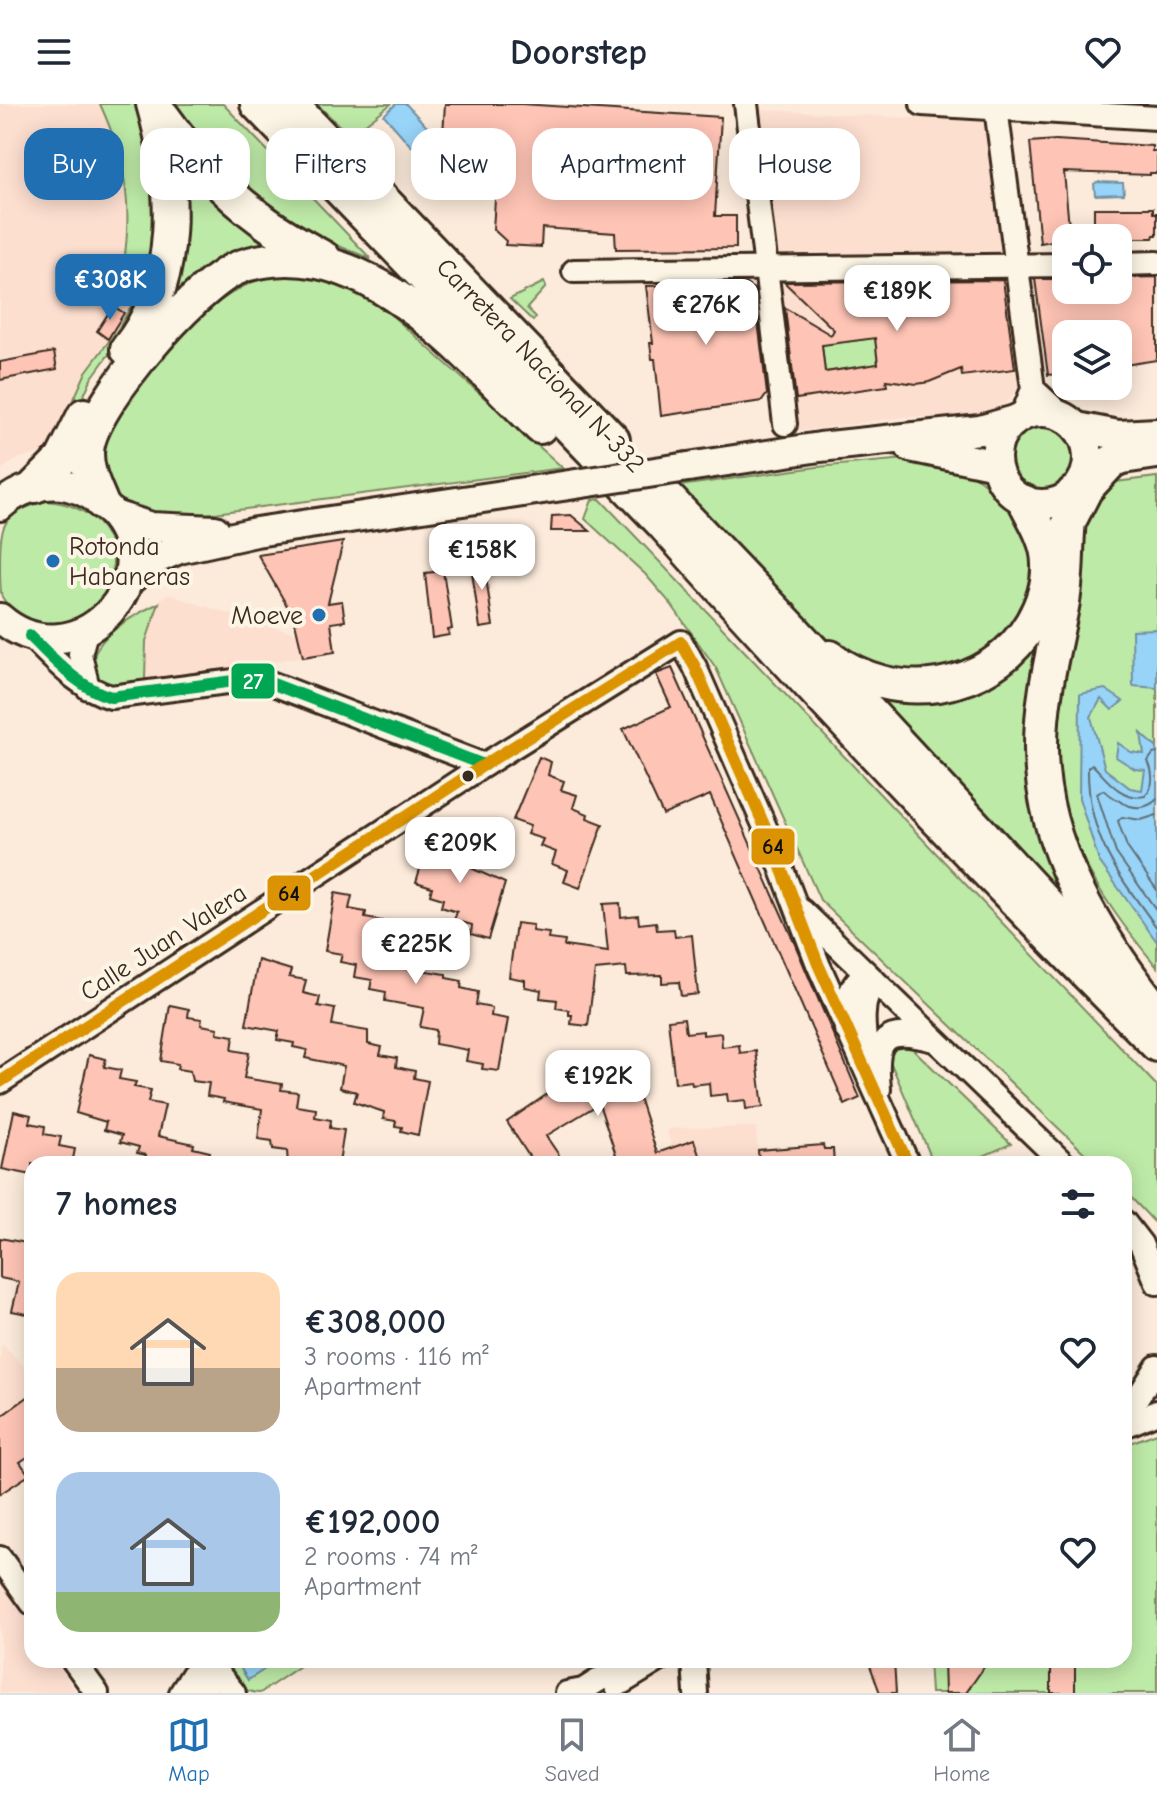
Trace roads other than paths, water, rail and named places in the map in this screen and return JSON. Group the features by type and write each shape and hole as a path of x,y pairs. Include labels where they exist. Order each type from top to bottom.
{"highway":[{"path":"154,104 189,152 239,202 263,221 339,267 391,293 433,326 724,593"},
{"path":"35,486 62,459 100,387 137,337 155,304 170,217 166,155 154,104"},
{"path":"257,104 663,524 724,593 1047,934 1157,1045"},
{"name":"Carretera Nacional N-332","path":"291,104 791,627"},
{"path":"108,508 93,482 87,458 96,423 129,371 200,294 236,269 256,263 297,260 339,267"},
{"path":"1066,532 1090,476"},
{"path":"1090,476 1066,532 1063,606 1052,649 1042,718 1042,779 1061,852 1081,897 1130,977 1157,1012"},
{"path":"791,627 840,665 885,683 930,687 975,675 1013,648 1027,630 1044,598 1048,582 1046,549 1025,502"},
{"path":"791,627 1085,942 1157,1031"}],"main road":[{"path":"127,582 166,554 256,532 820,447 980,430 1042,411 1118,435 1157,433"},
{"path":"1018,418 1007,427 998,445 996,465 1009,491 1025,502 1056,503 1090,476 1157,454"},
{"path":"1069,421 1083,435 1089,453 1090,476"},
{"path":"885,442 996,465"},
{"path":"0,506 35,486 70,486 87,492 108,508 151,527 256,532"},
{"path":"0,618 30,636 64,638 86,632 110,613 127,582 128,547 108,508"}],"street":[{"path":"746,104 785,424"},
{"path":"922,104 1157,118"},
{"path":"996,108 1033,389 1018,418"},
{"path":"1132,264 1157,263"},
{"path":"574,271 1052,265"},
{"path":"1033,389 1069,421"},
{"path":"86,632 80,654 88,688"},
{"path":"30,636 72,676 88,688 111,697 242,680 268,682 484,765"},
{"name":"Calle Juan Valera","path":"0,1082 484,765 681,642 746,783 795,904"},
{"path":"795,904 1056,1156"},
{"path":"795,904 846,1030 904,1156"},
{"path":"846,1030 853,988 857,981 871,978"},
{"path":"871,978 864,1024 877,1097"},
{"path":"877,1097 877,1066 883,1042 903,1034 936,1041"},
{"path":"1132,1232 1141,1244 1157,1283"},
{"path":"1132,1401 1157,1367"},
{"path":"1132,1406 1157,1403"},
{"path":"1132,1423 1157,1412"},
{"path":"0,1558 24,1592"},
{"path":"79,1668 97,1693"},
{"path":"181,1693 199,1668"},
{"path":"205,1668 206,1693"},
{"path":"212,1668 234,1693"},
{"path":"567,1693 583,1690 618,1668"},
{"path":"605,1693 646,1668"},
{"path":"694,1668 696,1693"}],"water":[{"path":"396,104 406,104 427,127 411,128 411,146 384,115"},
{"path":"1123,183 1124,194 1095,195 1094,184"},
{"path":"1157,629 1157,688 1133,686 1132,630"},
{"path":"1105,689 1123,701 1112,710 1101,699 1091,717 1105,769 1130,788 1142,790 1145,770 1135,769 1116,757 1118,743 1131,752 1144,754 1141,733 1157,748 1157,942 1099,861 1079,798 1080,694"},
{"path":"240,1668 267,1668 248,1680"}],"place":[{"name":"Rotonda Habaneras","path":"53,561"},
{"name":"Moeve","path":"319,615"}]}
